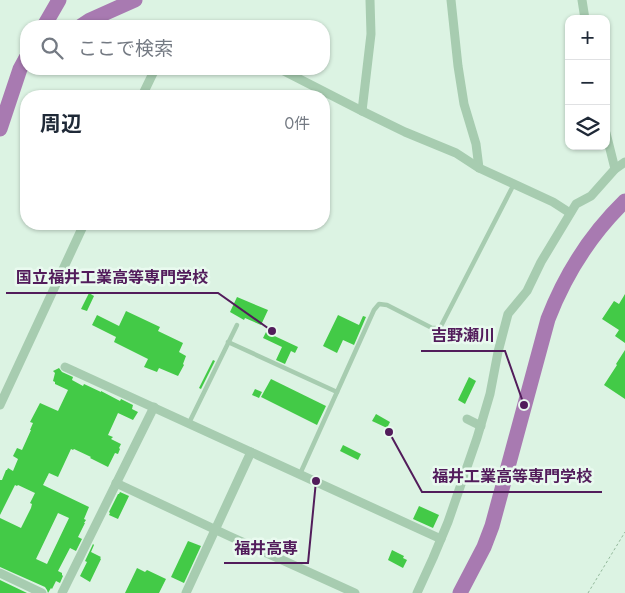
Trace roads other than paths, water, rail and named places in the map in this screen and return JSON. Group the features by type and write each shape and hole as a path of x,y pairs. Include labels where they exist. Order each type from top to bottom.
{"street":[{"path":"362,111 371,34 370,0"},
{"path":"450,0 464,104 476,144 479,168"},
{"path":"582,0 584,15"},
{"path":"145,90 152,75"},
{"path":"292,75 321,90"},
{"path":"330,95 404,132 456,153 479,168 553,202 570,213"},
{"path":"610,149 615,169"},
{"path":"417,593 448,522 481,426 508,314 527,291 541,262 576,204 591,196 615,169 625,162"},
{"path":"0,405 81,230"},
{"path":"64,367 441,539"},
{"path":"62,593 154,407"},
{"path":"466,419 481,426"},
{"path":"186,593 252,452"},
{"path":"116,483 355,593"},
{"path":"0,574 42,593"}],"lane":[{"path":"300,474 378,304 387,305 432,328 440,328 514,184"},
{"path":"189,423 237,325"},
{"path":"228,342 337,392"}],"waterway":[{"path":"47,20 59,0"},
{"path":"90,20 135,0"},
{"path":"0,129 20,69"},
{"path":"460,593 484,547 492,526 548,319 562,287 580,256 601,227 625,201"}],"place":[{"name":"国立福井工業高等専門学校","path":"272,331"},
{"name":"吉野瀬川","path":"524,405"},
{"name":"福井工業高等専門学校","path":"389,432"},
{"name":"福井高専","path":"316,481"}]}
